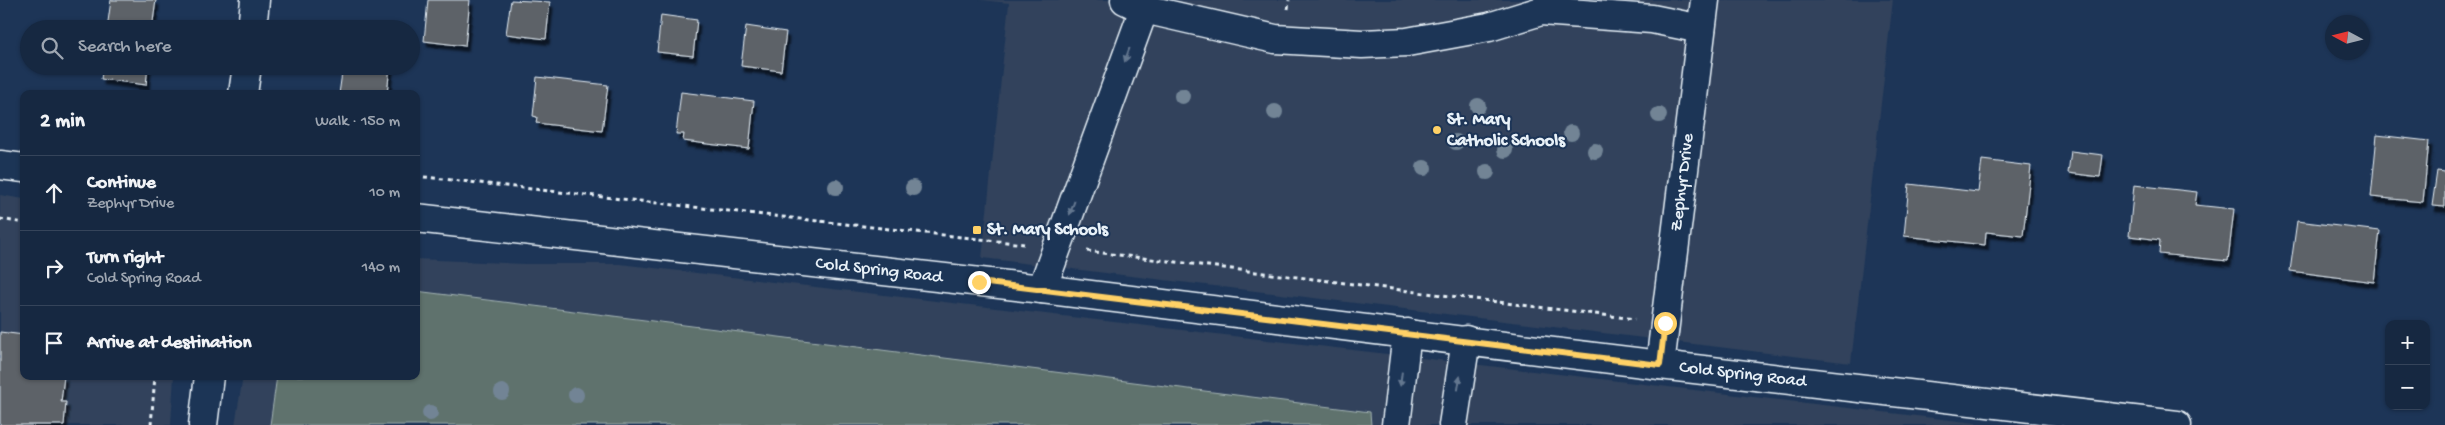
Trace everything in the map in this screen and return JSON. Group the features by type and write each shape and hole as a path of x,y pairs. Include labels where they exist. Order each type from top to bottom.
{"street":[{"path":"253,20 256,0"},
{"name":"Zephyr Drive","path":"1660,365 1705,0"},
{"path":"1042,289 1134,5 1275,40 1362,44 1407,42 1489,26 1541,11 1652,19 1701,29"},
{"path":"244,90 246,75"},
{"path":"0,165 20,168"},
{"name":"Cold Spring Road","path":"420,218 1042,289 1660,365 2177,425"},
{"path":"1396,425 1407,333"},
{"path":"1453,425 1466,340"},
{"path":"203,425 209,380"}],"path":[{"path":"0,219 20,222"},
{"path":"152,425 155,380"}],"shaded area":[{"name":"St. Mary Catholic Schools","path":"980,0 1893,0 1851,363 982,258 1009,3"},
{"path":"0,195 20,198 20,380 174,380 171,425 0,425"},
{"path":"420,259 525,264 620,264 1993,425 235,425 242,380 420,380"}],"green space":[{"path":"420,292 1370,412 1371,425 270,425 276,380 420,380"}],"building":[{"path":"111,0 156,0 153,20 108,20"},
{"path":"428,0 470,0 465,46 424,41"},
{"path":"511,0 550,2 546,39 506,34"},
{"path":"661,15 697,20 693,56 657,52"},
{"path":"746,26 786,32 781,71 741,66"},
{"path":"102,75 147,75 146,85 101,79"},
{"path":"342,75 389,75 387,90 340,90"},
{"path":"537,77 608,85 602,131 536,123 537,117 533,116"},
{"path":"681,92 754,101 749,149 683,141 684,134 676,134"},
{"path":"2377,135 2429,141 2423,202 2371,197"},
{"path":"2071,151 2103,155 2100,177 2068,173"},
{"path":"1982,160 2031,166 2023,236 1986,232 1985,245 1904,236 1909,184 1978,192"},
{"path":"2437,171 2445,172 2445,207 2432,206"},
{"path":"2134,185 2197,192 2195,205 2234,209 2228,261 2159,254 2160,240 2129,236"},
{"path":"2297,221 2380,231 2374,282 2290,271"},
{"path":"0,332 20,334 20,380 64,380 61,402 66,402 64,425 0,425"}],"place":[{"name":"St. Mary Catholic Schools","path":"1437,130"},
{"name":"St. Mary Schools","path":"977,230"}],"route":[{"path":"979,282 1660,365 1665,323"}]}
